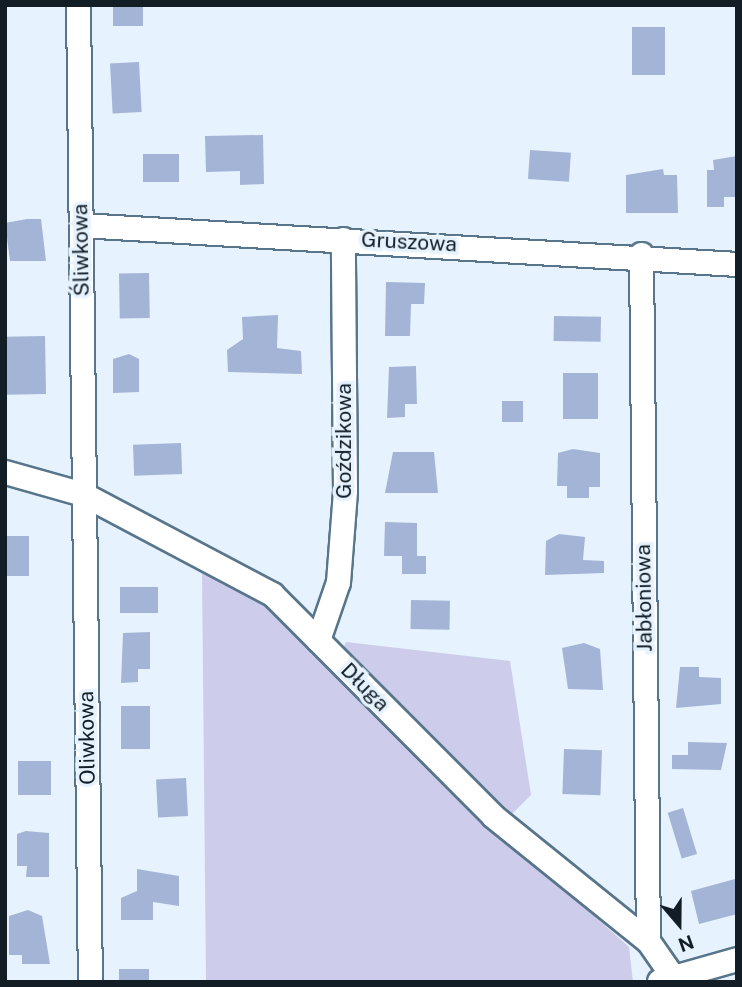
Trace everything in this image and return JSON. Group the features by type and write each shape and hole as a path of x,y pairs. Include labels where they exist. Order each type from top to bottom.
{"street":[{"name":"Śliwkowa","path":"78,5 83,495"},
{"name":"Gruszowa","path":"81,225 640,254 737,264"},
{"name":"Goździkowa","path":"318,640 338,582 345,491 343,239"},
{"name":"Jabłoniowa","path":"640,254 648,941"},
{"name":"Długa","path":"5,472 83,495 272,594 493,816 648,941 666,980"},
{"name":"Oliwkowa","path":"83,495 90,982"},
{"path":"666,980 737,959"}],"shaded area":[{"path":"202,570 273,605 489,822 629,947 633,982 206,982"},
{"path":"346,642 510,661 531,795 511,815 501,814 341,653"}],"building":[{"path":"113,5 143,5 143,26 113,26"},
{"path":"632,27 665,27 665,75 632,75"},
{"path":"139,62 142,112 113,113 110,64"},
{"path":"263,135 264,184 240,185 240,171 206,172 205,136"},
{"path":"530,150 571,153 569,182 528,179"},
{"path":"143,154 179,154 179,182 143,182"},
{"path":"737,156 737,197 724,197 724,207 707,207 707,170 714,170 713,160"},
{"path":"663,169 664,175 677,175 678,213 626,213 626,175"},
{"path":"41,219 46,261 10,261 5,223"},
{"path":"149,273 150,318 120,319 119,274"},
{"path":"386,282 425,283 424,304 411,304 410,336 385,336"},
{"path":"278,315 277,348 301,351 302,374 228,372 227,350 243,339 242,317"},
{"path":"554,316 601,317 601,342 554,341"},
{"path":"45,336 46,394 6,395 5,337"},
{"path":"129,354 139,359 139,392 113,393 113,359"},
{"path":"416,366 417,404 405,404 405,417 387,418 389,367"},
{"path":"563,373 598,373 598,419 563,419"},
{"path":"502,401 523,401 523,422 502,422"},
{"path":"181,443 182,474 134,476 133,445"},
{"path":"573,449 600,453 600,487 589,487 589,498 567,498 567,486 557,486 558,453"},
{"path":"393,452 434,452 438,493 385,493"},
{"path":"385,522 417,523 417,556 426,556 426,574 402,574 402,556 384,556"},
{"path":"559,534 585,537 583,560 604,561 604,573 545,575 546,541"},
{"path":"5,536 29,536 29,576 5,576"},
{"path":"120,587 158,587 158,613 120,613"},
{"path":"411,600 450,601 449,630 410,629"},
{"path":"150,632 150,669 138,669 138,682 121,683 123,633"},
{"path":"584,643 600,649 603,690 568,689 562,648"},
{"path":"680,667 699,667 699,677 721,678 721,704 676,708"},
{"path":"121,706 150,706 150,749 121,749"},
{"path":"688,742 727,743 721,770 672,769 672,755 688,755"},
{"path":"564,749 602,750 600,795 562,794"},
{"path":"18,761 51,761 51,795 18,795"},
{"path":"186,778 188,816 158,818 156,780"},
{"path":"683,808 697,854 682,859 668,813"},
{"path":"26,831 49,833 49,877 26,877 27,866 17,866 17,834"},
{"path":"137,869 179,876 179,906 153,902 153,920 121,920 121,898 137,891"},
{"path":"735,879 737,914 699,924 691,891"},
{"path":"28,910 42,916 50,964 22,964 22,955 9,955 9,916"},
{"path":"119,969 149,969 149,982 119,982"}]}
